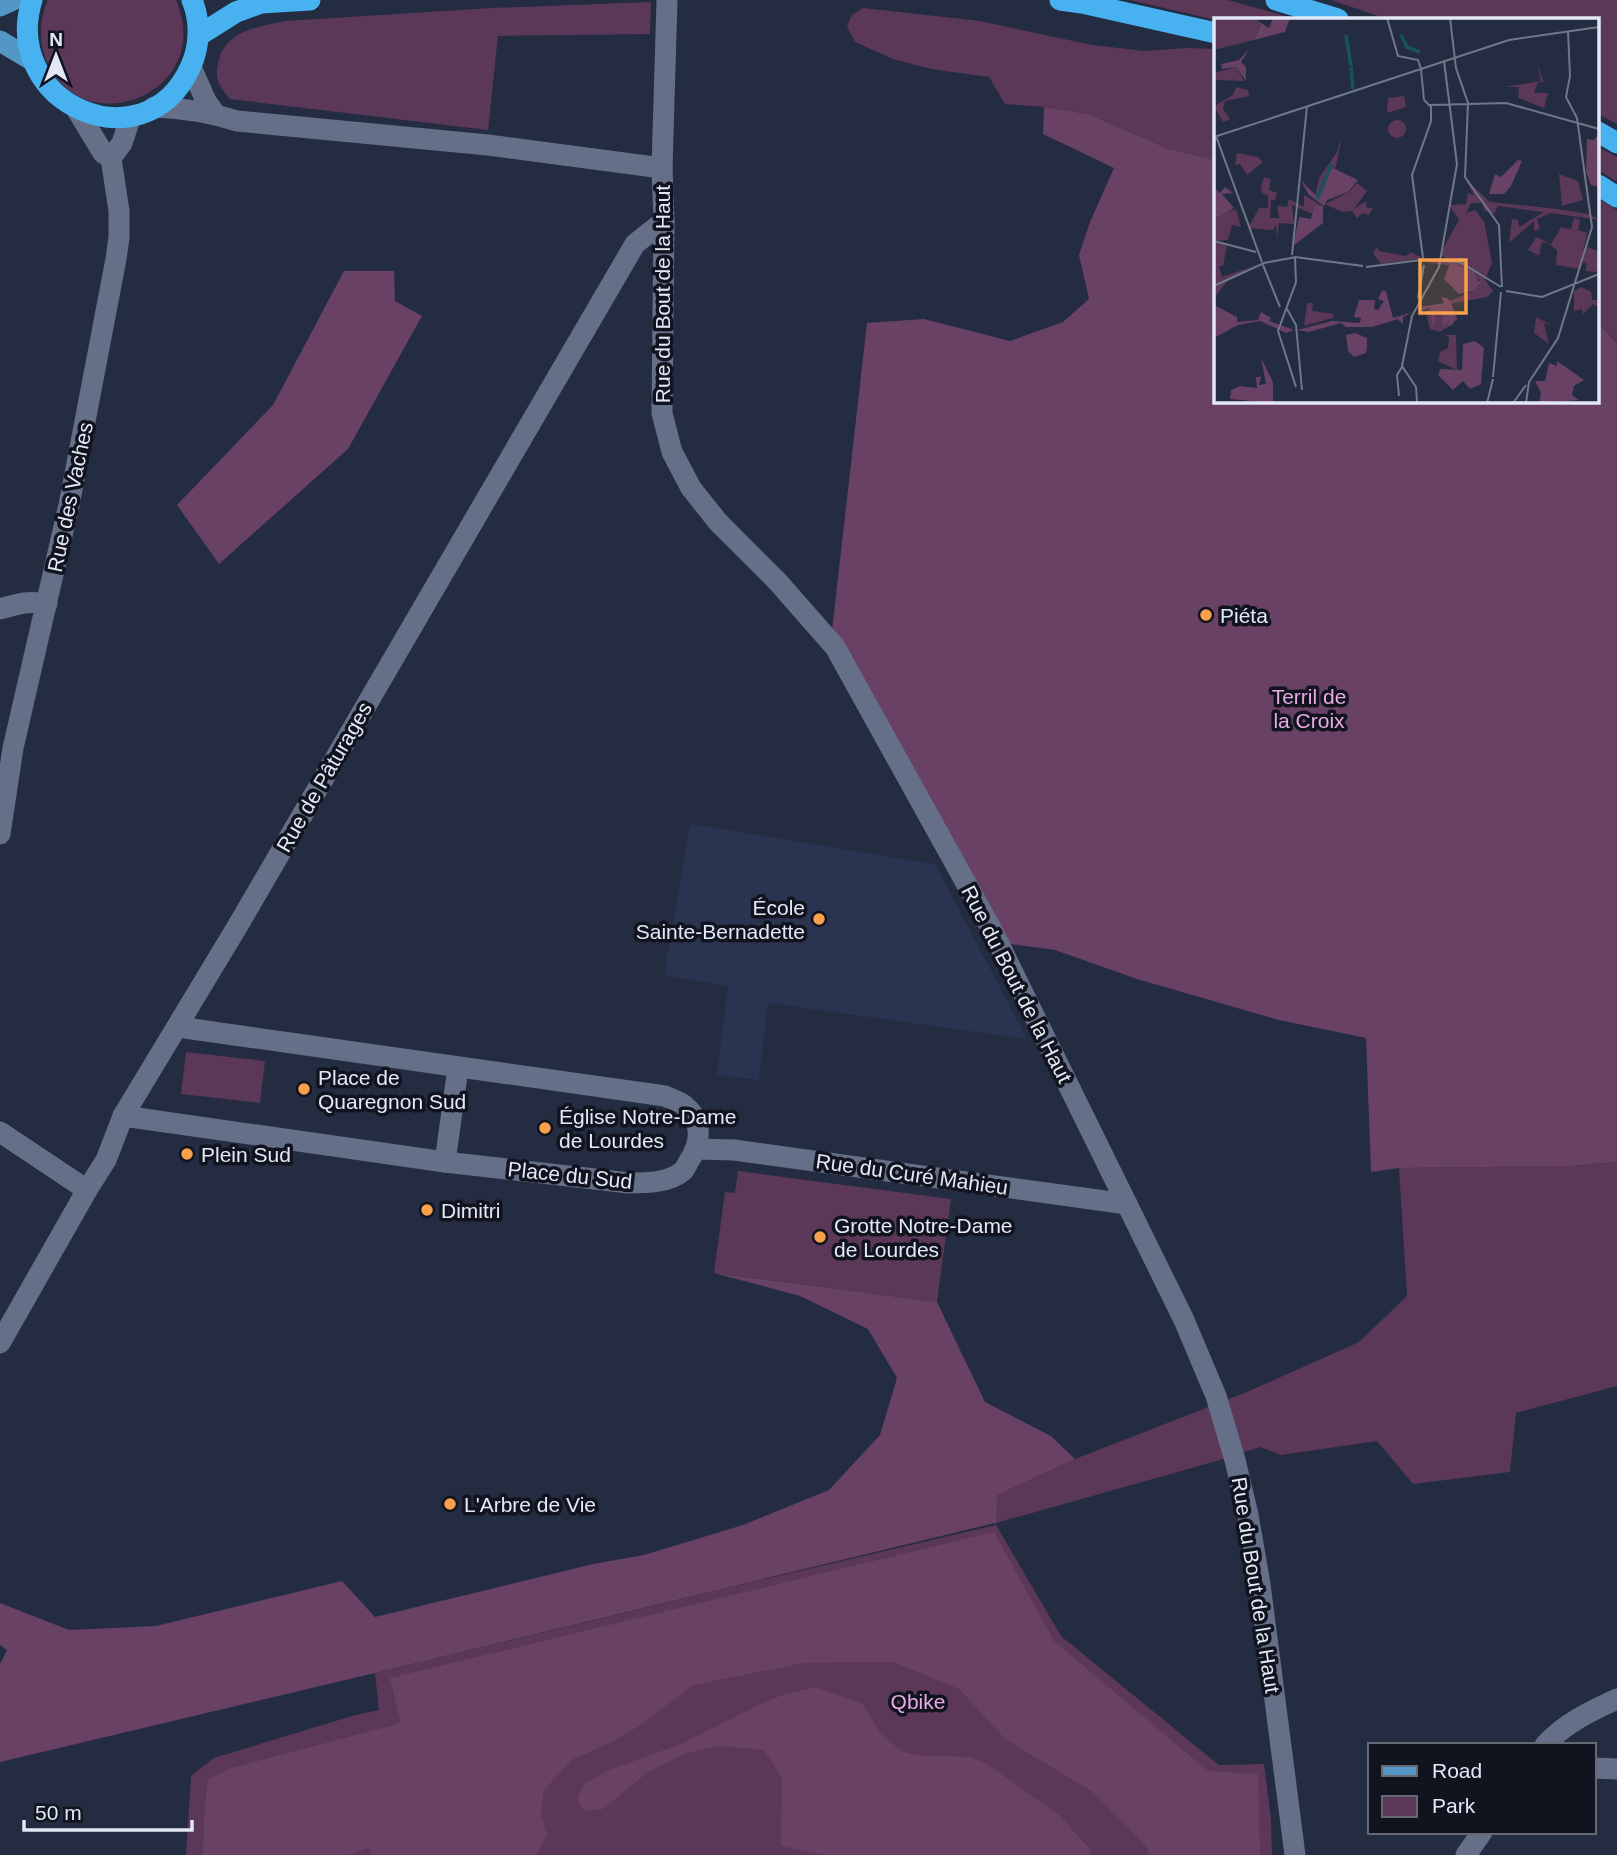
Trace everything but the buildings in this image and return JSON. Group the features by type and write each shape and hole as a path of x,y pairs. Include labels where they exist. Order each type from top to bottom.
{"highway":[{"path":"32,0 26,27 27,43 30,59 37,73 63,103 77,110 108,118 131,116 154,107 173,93 191,67 198,36 198,20 192,0"},
{"path":"198,36 236,12 261,4 310,0"},
{"path":"1060,0 1214,33"},
{"path":"1276,0 1335,18"},
{"path":"1600,133 1617,143"},
{"path":"1600,186 1617,197"}],"main road":[{"path":"0,6 13,0"},
{"path":"0,41 30,59"}],"street":[{"name":"Rue du Bout de la Haut","path":"667,0 662,168 662,413 672,452 691,488 718,522 784,589 835,647 992,930 1184,1320 1216,1396 1248,1515 1260,1584 1295,1855"},
{"path":"191,67 206,101 216,115"},
{"path":"154,107 185,108 237,121 488,145 662,168"},
{"name":"Rue des Vaches","path":"0,834 13,748 85,426 117,247 119,202 111,159 103,153 77,110"},
{"path":"111,159 121,144 131,116"},
{"name":"Rue de Pâturages","path":"0,1343 106,1160 123,1116 178,1027 635,244 664,221"},
{"path":"0,608 23,602 47,604"},
{"path":"178,1027 665,1096 685,1106 695,1119 699,1133 697,1149"},
{"path":"444,1162 457,1068"},
{"name":"Place du Sud","path":"123,1116 444,1162 629,1183 653,1182 683,1171 697,1149"},
{"path":"0,1132 87,1190"},
{"name":"Rue du Curé Mahieu","path":"697,1149 734,1150 1127,1204"},
{"path":"1547,1743 1557,1732 1617,1699"},
{"path":"1596,1768 1617,1769"},
{"path":"1466,1855 1481,1834"}],"shaded area":[{"name":"École Sainte-Bernadette","path":"690,824 935,864 1027,1039 768,1003 759,1080 717,1075 728,986 664,975"}],"green space":[{"path":"48,0 176,0 183,33 178,61 163,82 140,97 115,103 88,100 65,87 47,62 41,31"},
{"path":"1130,0 1228,0 1292,18 1214,20"},
{"path":"1331,0 1617,0 1617,124 1600,115 1600,18 1384,18"},
{"path":"651,2 650,34 498,36 488,130 230,99 217,77 219,60 229,42 246,31 286,21 492,8"},
{"path":"863,8 980,21 1092,45 1145,51 1214,49 1214,156 1212,159 1169,149 1088,114 1005,104 989,77 931,69 893,59 855,42 847,26 852,15"},
{"name":"Terril de la Croix","path":"1044,107 1088,114 1169,149 1212,159 1214,156 1214,402 1600,402 1600,324 1617,343 1617,1162 1569,1166 1399,1168 1371,1172 1366,1038 1279,1020 1137,979 1055,950 989,941 830,648 867,323 924,319 1010,341 1063,322 1089,299 1079,255 1090,222 1114,168 1043,134"},
{"path":"1600,148 1617,157 1617,182 1600,171"},
{"path":"1600,200 1617,210 1617,342 1600,324"},
{"path":"344,271 394,271 395,301 422,316 348,449 219,564 177,505 273,405"},
{"path":"186,1052 265,1061 260,1103 181,1094"},
{"path":"1617,1162 1617,1386 1516,1413 1510,1472 1413,1484 1377,1441 1281,1455 1260,1447 996,1523 996,1495 1075,1459 1247,1392 1359,1342 1407,1296 1399,1168 1569,1166"},
{"path":"738,1171 951,1199 937,1302 714,1273 725,1192 735,1193"},
{"path":"714,1273 937,1302 985,1402 1051,1436 1075,1459 997,1495 996,1525 995,1523 0,1762 0,1664 7,1650 0,1645 0,1603 69,1630 156,1626 342,1581 375,1617 593,1564 644,1555 743,1525 829,1490 880,1435 897,1378 868,1329 800,1296"},
{"name":"Qbike","path":"996,1525 1061,1636 1219,1765 1264,1764 1271,1819 1272,1855 186,1855 191,1776 214,1758 379,1710 375,1673"},
{"path":"994,1532 1054,1641 1208,1771 1258,1774 1260,1855 1149,1855 1147,1847 1093,1792 1005,1739 959,1689 893,1662 803,1663 693,1685 645,1722 616,1740 572,1760 544,1790 541,1813 547,1835 536,1855 371,1855 369,1848 347,1855 203,1855 208,1779 231,1768 401,1723 390,1678"},
{"path":"816,1687 863,1704 880,1732 901,1751 916,1755 969,1757 984,1762 1059,1815 1089,1848 1091,1855 826,1855 781,1846 782,1778 764,1750 720,1746 686,1753 648,1772 603,1809 584,1811 577,1800 584,1784 609,1770 681,1744 767,1701"}],"place":[{"name":"Piéta","path":"1206,615"},
{"name":"École Sainte-Bernadette","path":"819,919"},
{"name":"Place de Quaregnon Sud","path":"304,1089"},
{"name":"Église Notre-Dame de Lourdes","path":"545,1128"},
{"name":"Plein Sud","path":"187,1154"},
{"name":"Dimitri","path":"427,1210"},
{"name":"Grotte Notre-Dame de Lourdes","path":"820,1237"},
{"name":"L'Arbre de Vie","path":"450,1504"}]}
